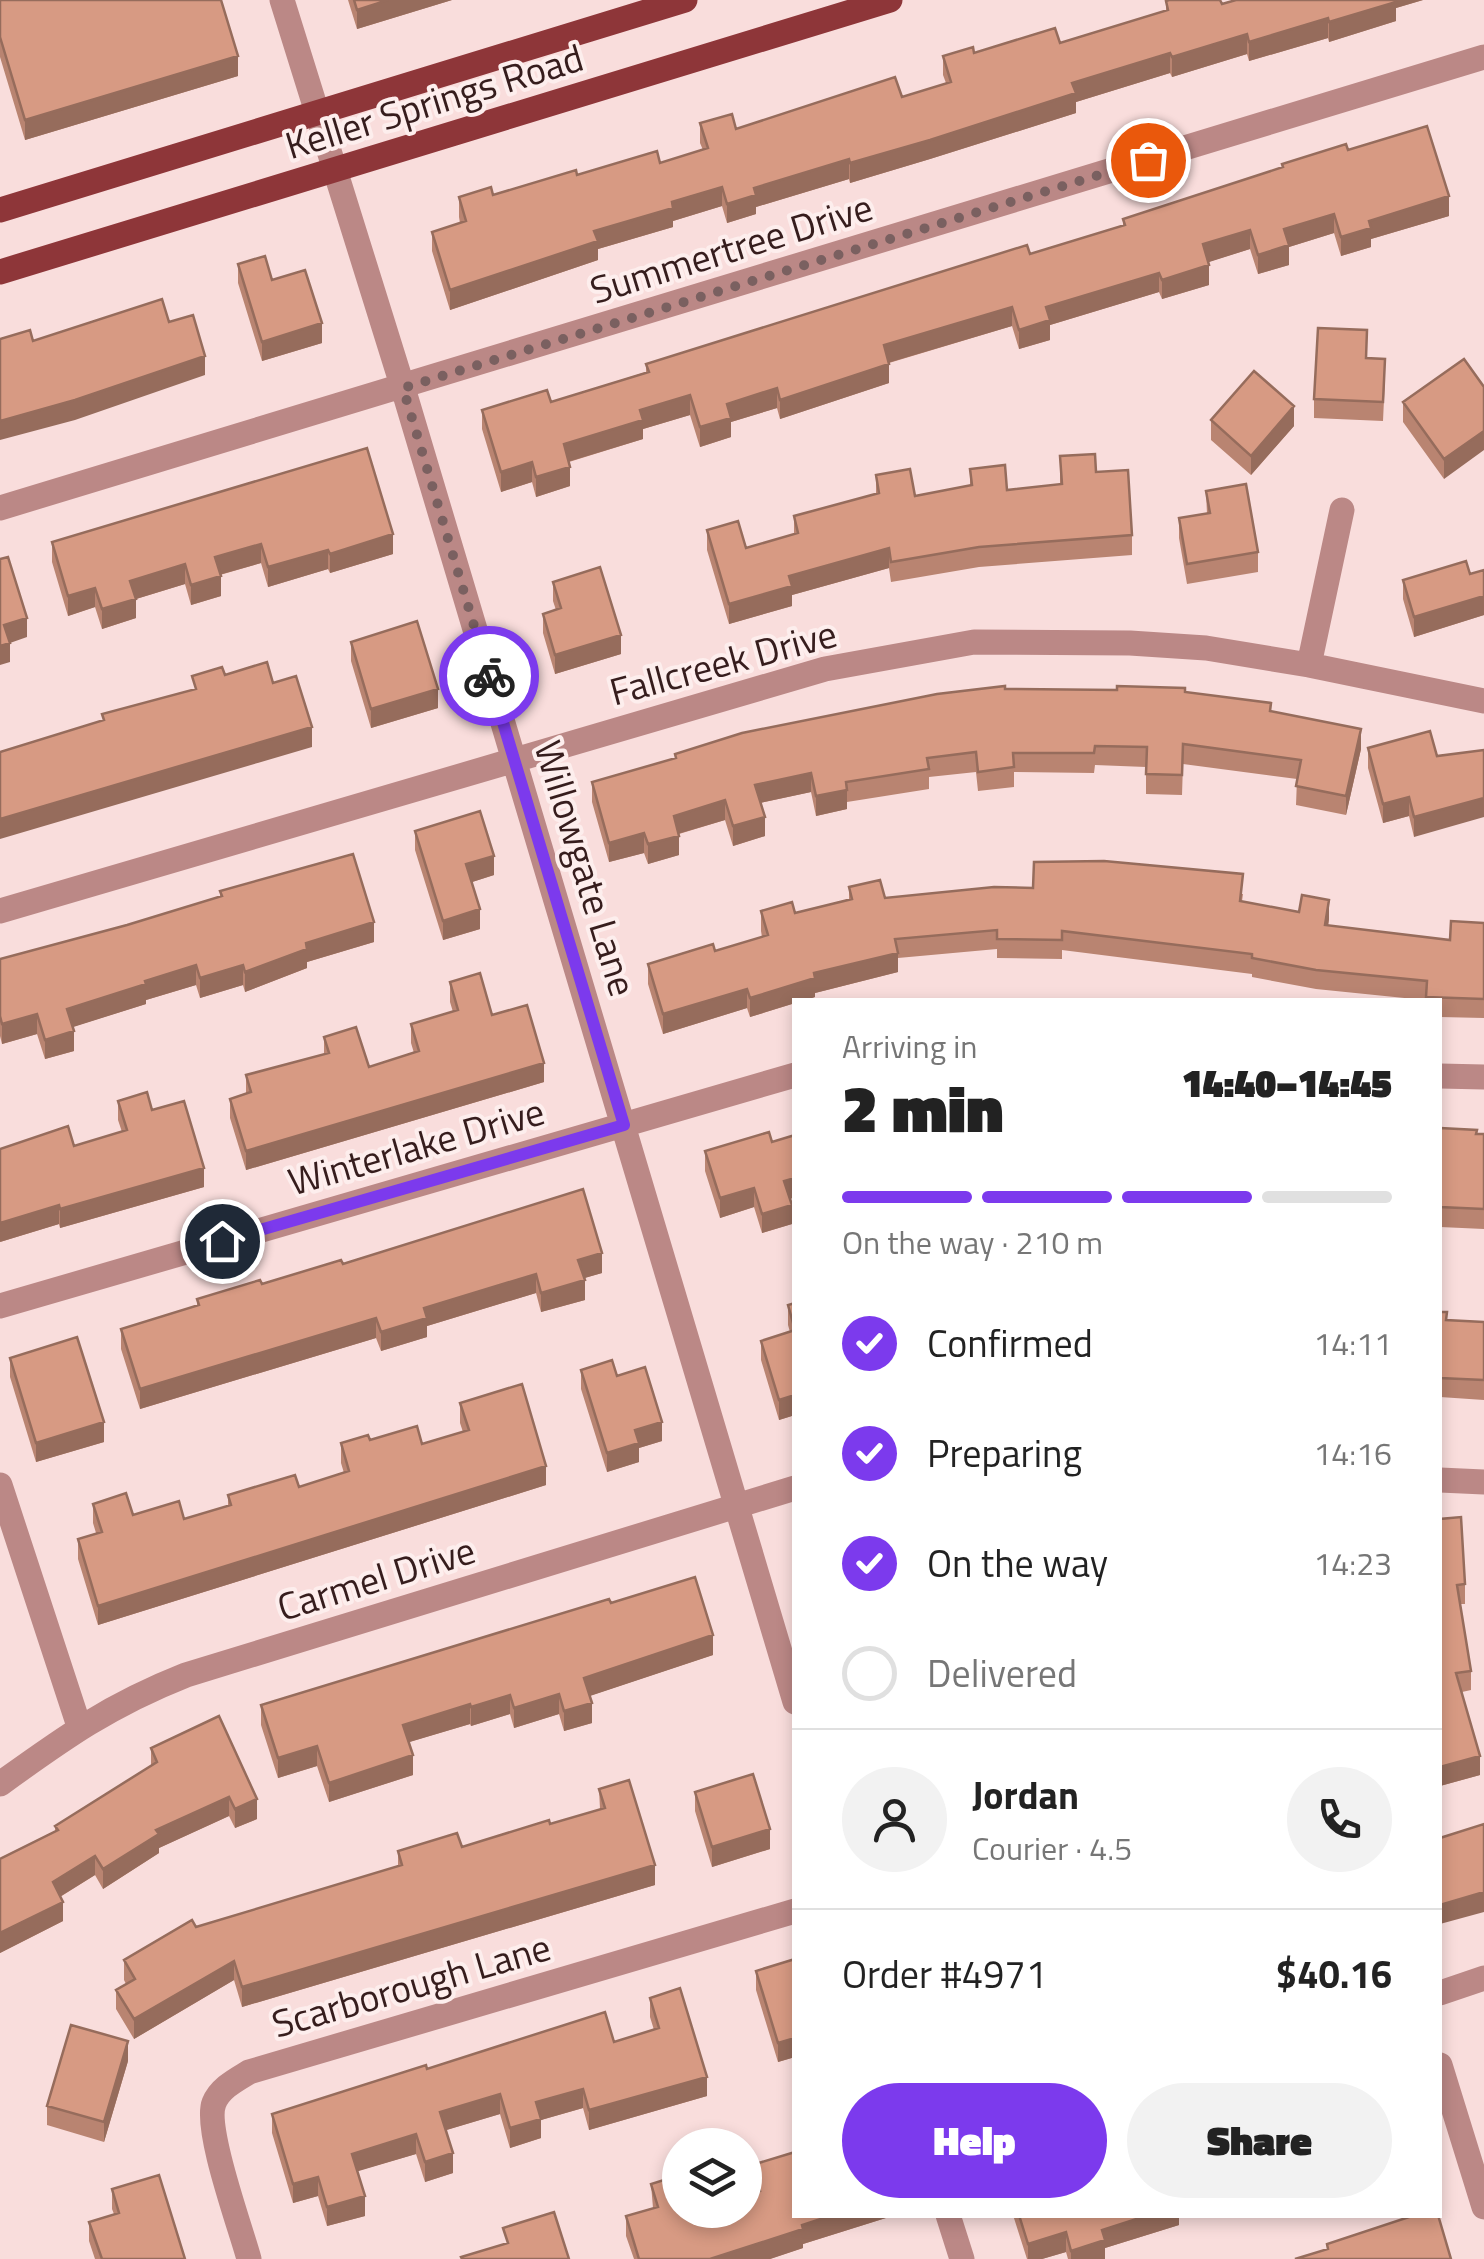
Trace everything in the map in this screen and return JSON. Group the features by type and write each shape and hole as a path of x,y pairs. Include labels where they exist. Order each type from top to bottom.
{"main road":[{"name":"Keller Springs Road","path":"2,204 317,114 684,0"},
{"name":"Keller Springs Road","path":"0,272 890,0"}],"street":[{"name":"Willowgate Lane","path":"282,0 403,388 792,1692"},
{"name":"Summertree Drive","path":"0,508 1484,57"},
{"path":"1309,664 1342,510"},
{"name":"Fallcreek Drive","path":"0,911 825,669 974,642 1206,648 1309,664 1484,701"},
{"name":"Winterlake Drive","path":"0,1306 792,1076"},
{"path":"1442,1076 1484,1077"},
{"path":"1442,1480 1484,1482"},
{"path":"0,1486 80,1726"},
{"name":"Carmel Drive","path":"0,1784 80,1726 132,1696 792,1489"},
{"name":"Scarborough Lane","path":"249,2259 211,2126 214,2103 228,2085 268,2066 792,1912"},
{"path":"1442,1992 1484,1978"},
{"path":"1442,2071 1484,2206"},
{"path":"949,2218 962,2259"}],"building":[{"path":"0,0 221,0 238,56 25,120 0,37"},
{"path":"354,0 388,0 357,10"},
{"path":"1169,0 1220,0 1222,4 1236,0 1396,2 1249,42 1247,34 1172,57 1170,53 1072,83 1076,93 930,140 754,188 756,195 727,204 722,187 672,202 673,208 594,231 598,241 450,290 432,232 466,221 459,197 491,187 493,195 657,151 660,163 708,148 700,123 732,114 736,129 895,77 902,97 951,82 943,56 973,47 974,53 1055,28 1060,43 1168,10"},
{"path":"1427,126 1449,196 1369,221 1371,228 1341,237 1334,214 1284,229 1289,245 1258,255 1250,230 1203,244 1209,265 1162,280 1159,273 1046,307 1050,320 1019,330 1012,307 884,345 889,364 780,400 777,388 727,404 731,418 700,427 690,395 640,410 643,420 564,444 570,467 536,477 532,462 501,472 482,410 547,390 551,402 649,372 646,364 1027,245 1030,254 1125,225 1123,219 1283,167 1282,164 1346,144 1348,150"},
{"path":"265,256 272,280 305,270 322,323 262,342 238,264"},
{"path":"162,299 169,322 193,315 205,356 0,421 0,339 30,330 33,341"},
{"path":"1318,328 1367,330 1366,358 1385,359 1383,402 1314,399"},
{"path":"1464,359 1484,387 1484,431 1444,459 1403,402"},
{"path":"1254,371 1294,406 1251,456 1211,420"},
{"path":"367,448 393,534 330,554 328,550 268,567 261,544 215,557 221,576 191,585 185,564 130,581 136,599 102,609 95,588 68,596 52,542"},
{"path":"1095,454 1096,472 1128,470 1132,535 979,547 891,562 889,548 789,576 792,586 729,604 707,530 738,521 746,548 798,533 794,516 879,493 876,475 910,469 915,496 972,485 970,469 1005,465 1007,490 1062,484 1060,456"},
{"path":"1246,484 1258,552 1187,564 1179,518 1210,513 1206,491"},
{"path":"8,557 27,618 4,625 10,643 0,646 0,559"},
{"path":"1466,561 1470,574 1484,570 1484,596 1414,617 1403,580"},
{"path":"600,567 621,635 555,655 543,614 561,608 553,582"},
{"path":"417,621 438,689 371,709 351,642"},
{"path":"267,662 273,683 296,676 312,727 0,819 0,752 104,720 102,714 196,689 192,676 222,667 225,675"},
{"path":"1005,686 1185,688 1185,692 1271,703 1270,711 1361,729 1346,796 1296,786 1301,760 1183,744 1182,775 1146,774 1147,747 1095,746 1094,753 1013,753 1014,767 978,772 976,752 927,758 929,769 846,782 847,790 816,796 811,773 755,785 765,817 733,826 725,800 674,816 679,836 648,844 644,833 609,843 592,782 676,758 675,754 742,733 937,694"},
{"path":"1430,731 1437,756 1484,750 1484,798 1414,817 1409,797 1383,804 1368,748"},
{"path":"480,811 494,856 466,864 480,909 443,921 415,831"},
{"path":"353,854 374,922 306,943 307,949 245,972 243,965 200,978 196,965 145,981 146,984 67,1009 74,1031 45,1040 37,1014 2,1024 0,959 127,925 222,896 220,891"},
{"path":"1104,861 1243,874 1240,901 1299,912 1302,895 1329,900 1325,925 1450,940 1451,921 1484,923 1484,999 1426,997 1427,981 1316,970 1252,958 1252,954 1062,931 1062,940 997,939 997,930 895,939 898,953 814,973 815,978 750,998 747,989 663,1014 648,964 713,944 715,951 768,935 761,911 792,902 795,913 852,899 849,887 880,880 885,898 994,887 1033,888 1034,862"},
{"path":"480,973 492,1015 527,1005 544,1063 246,1151 230,1099 251,1092 246,1075 329,1053 324,1037 356,1027 369,1067 419,1051 411,1024 458,1010 450,982"},
{"path":"147,1092 152,1110 184,1101 204,1168 0,1223 0,1149 68,1126 74,1146 127,1130 118,1101"},
{"path":"1442,1128 1484,1134 1484,1209 1442,1207"},
{"path":"769,1132 772,1142 792,1136 792,1179 784,1181 792,1205 762,1214 754,1188 720,1198 705,1151"},
{"path":"583,1189 602,1253 578,1260 585,1280 541,1293 536,1274 424,1308 427,1318 381,1332 376,1318 140,1389 121,1329 199,1305 197,1299 341,1260 343,1264"},
{"path":"1442,1312 1447,1312 1446,1320 1484,1322 1484,1380 1442,1378"},
{"path":"792,1331 792,1396 779,1400 761,1341"},
{"path":"77,1337 104,1422 36,1443 10,1358"},
{"path":"612,1360 617,1376 645,1367 662,1422 635,1430 639,1443 607,1453 581,1370"},
{"path":"522,1384 546,1466 98,1606 78,1539 102,1532 93,1504 126,1493 133,1515 179,1501 184,1519 231,1505 228,1495 295,1475 299,1487 349,1471 341,1443 368,1435 370,1440 417,1426 422,1444 469,1430 460,1403"},
{"path":"1461,1517 1465,1584 1457,1585 1471,1671 1456,1673 1480,1756 1442,1766 1442,1519"},
{"path":"695,1577 713,1635 584,1678 592,1703 564,1711 559,1694 514,1708 510,1695 471,1707 470,1704 403,1725 413,1755 329,1783 317,1746 278,1758 261,1705 609,1599 611,1603"},
{"path":"219,1716 257,1799 235,1809 229,1797 156,1830 159,1834 103,1869 95,1856 53,1882 63,1902 0,1933 0,1859 58,1830 55,1826 157,1762 151,1748"},
{"path":"753,1774 770,1829 712,1847 695,1792"},
{"path":"629,1780 655,1865 242,1987 234,1961 134,2019 116,1990 135,1979 124,1960 192,1920 196,1927 402,1865 398,1851 457,1833 462,1847 549,1820 550,1824 605,1808 599,1789"},
{"path":"1484,1824 1484,1892 1442,1904 1442,1837"},
{"path":"792,1960 792,2039 778,2043 756,1971"},
{"path":"680,1988 707,2077 589,2110 583,2089 536,2102 541,2119 510,2128 500,2094 440,2112 453,2153 425,2162 416,2134 352,2154 365,2196 327,2207 318,2177 293,2184 272,2114 605,2012 614,2042 659,2028 650,1998"},
{"path":"71,2025 128,2041 104,2122 47,2106"},
{"path":"792,2153 792,2218 824,2218 802,2225 803,2229 710,2259 639,2259 626,2216 658,2207 651,2184 662,2181 662,2228 762,2228 762,2162"},
{"path":"159,2175 185,2259 102,2259 89,2222 119,2213 112,2189"},
{"path":"554,2212 569,2259 461,2257 508,2243 503,2228"},
{"path":"1020,2218 1140,2218 1102,2230 1105,2240 1071,2251 1066,2232 1028,2244"},
{"path":"1406,2218 1439,2218 1451,2259 1295,2259 1328,2249 1327,2244"}],"way so far":[{"path":"489,676 403,388 1148,160"}],"route":[{"path":"222,1241 624,1125 489,676"}]}
